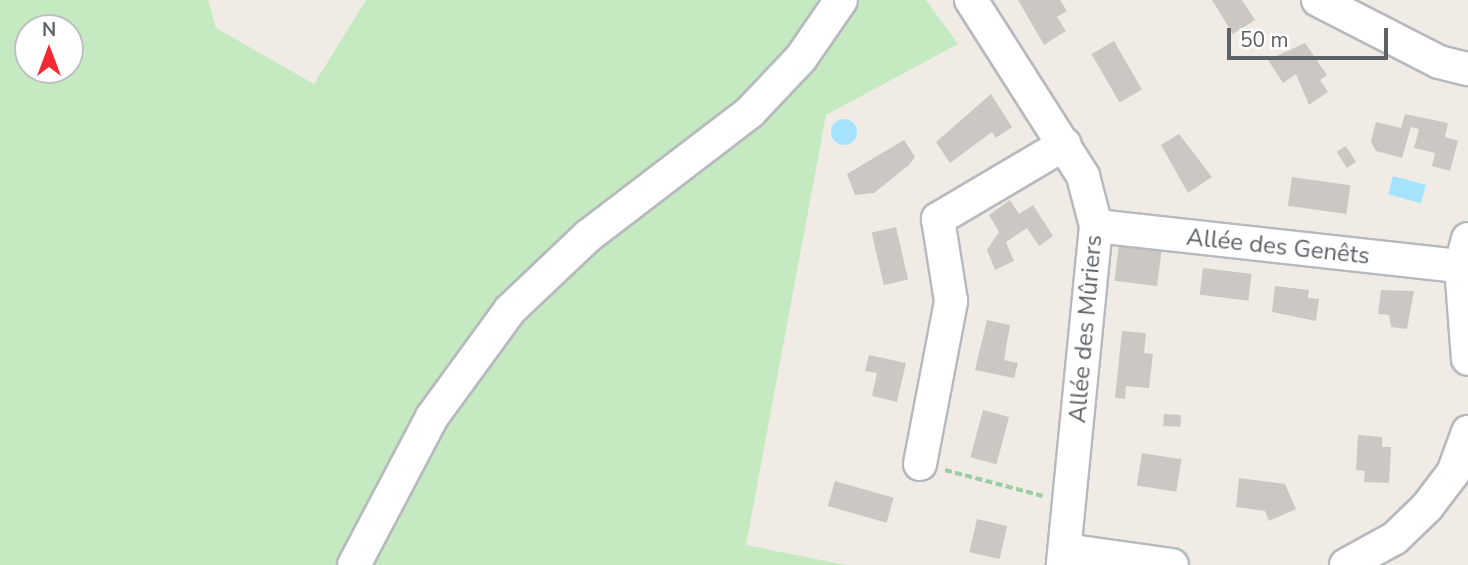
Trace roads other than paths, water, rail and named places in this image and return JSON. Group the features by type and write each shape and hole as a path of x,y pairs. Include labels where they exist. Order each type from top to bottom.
{"street":[{"path":"354,565 432,417 510,310 587,236 751,112 802,58 841,0"},
{"name":"Allée des Mûriers","path":"971,0 1083,176 1096,226 1064,558"},
{"path":"1318,0 1439,62 1468,69"},
{"path":"920,464 951,301 938,219 1065,144"},
{"name":"Allée des Genêts","path":"1096,226 1464,253"},
{"path":"1464,253 1468,359"},
{"path":"1346,565 1395,538 1427,507 1453,473 1468,432"},
{"path":"1064,558 1172,565"}],"water":[{"path":"844,119 853,123 857,132 853,141 844,145 835,141 831,132 835,123"},
{"path":"1393,176 1426,185 1421,203 1388,194"}]}
